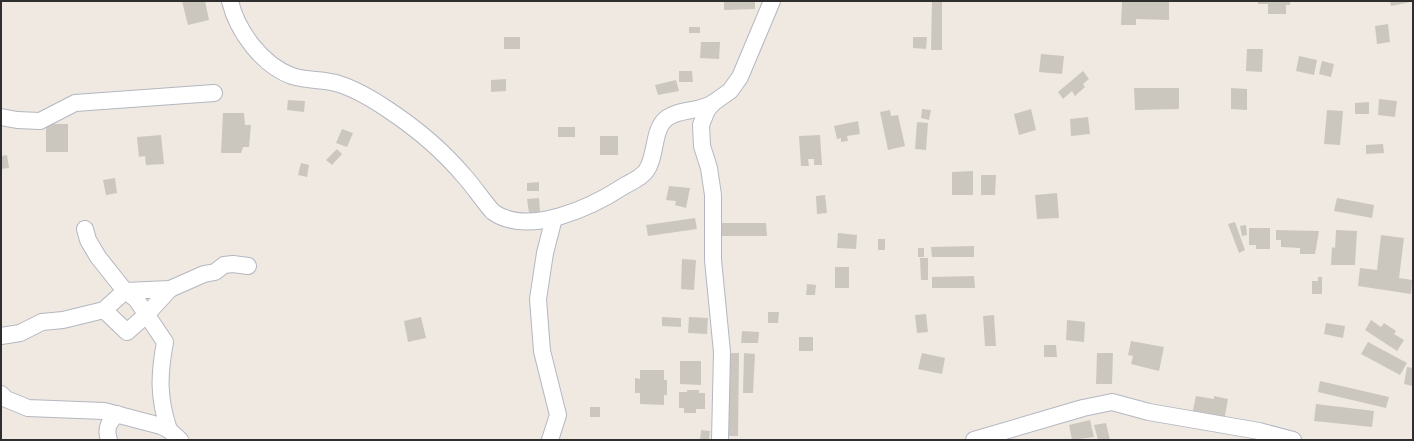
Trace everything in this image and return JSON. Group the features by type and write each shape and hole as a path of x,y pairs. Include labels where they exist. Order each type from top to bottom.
{"street":[{"path":"230,1 235,18 246,38 254,48 279,68 291,75 339,84 352,89 391,111 430,142 455,166 487,205 500,217 523,220 554,218 599,200 643,175 653,157 660,128 667,118 705,108 730,91 740,77 772,1"},
{"path":"1,117 17,120 40,121 75,103 214,92"},
{"path":"713,103 704,117 701,134 713,195 713,260 722,352 720,440"},
{"path":"550,440 557,420 557,413 542,351 538,299 545,253 554,218"},
{"path":"85,229 88,240 98,257 125,290 136,299 165,342 161,365 160,394 164,414 174,435"},
{"path":"1,336 20,334 42,322 63,320 104,310 125,290 170,289 204,274 215,272 224,265 233,264 248,266"},
{"path":"104,310 127,332 146,315 170,289"},
{"path":"1,394 6,399 28,408 89,410 117,414 149,422 174,435"},
{"path":"974,440 1084,408 1112,402 1157,413 1259,431 1293,440"},
{"path":"109,440 106,432 109,422 117,414"},
{"path":"149,422 164,414"}],"building":[{"path":"182,1 205,1 209,20 188,25"},
{"path":"724,1 755,1 755,9 724,10"},
{"path":"932,1 942,1 942,50 931,50"},
{"path":"1122,1 1169,1 1169,20 1136,19 1136,25 1121,25"},
{"path":"1258,1 1290,1 1290,5 1286,5 1286,14 1268,14 1268,4 1258,4"},
{"path":"1390,1 1411,1 1411,2 1391,6"},
{"path":"1388,24 1390,42 1377,44 1375,26"},
{"path":"689,27 700,27 700,33 689,33"},
{"path":"504,37 520,37 520,49 504,49"},
{"path":"913,37 927,37 926,49 913,48"},
{"path":"701,42 720,42 719,59 700,58"},
{"path":"1247,49 1263,49 1262,72 1246,71"},
{"path":"1041,54 1064,56 1062,74 1039,72"},
{"path":"1299,56 1317,60 1314,75 1296,71"},
{"path":"1322,61 1334,64 1331,77 1319,74"},
{"path":"679,71 692,71 693,82 679,82"},
{"path":"1083,71 1089,79 1083,84 1085,87 1075,96 1072,91 1063,99 1058,92"},
{"path":"506,79 506,91 491,92 491,80"},
{"path":"676,80 679,91 658,95 655,85"},
{"path":"1134,88 1179,88 1179,109 1135,110"},
{"path":"1231,88 1247,89 1247,110 1231,109"},
{"path":"1379,99 1397,101 1395,117 1378,115"},
{"path":"288,100 305,101 304,112 287,110"},
{"path":"1369,102 1369,114 1355,114 1355,103"},
{"path":"922,109 931,110 929,120 921,118"},
{"path":"1031,109 1036,130 1019,135 1014,114"},
{"path":"890,110 891,116 898,115 905,146 888,150 880,112"},
{"path":"1327,110 1343,111 1340,145 1324,144"},
{"path":"223,113 244,113 245,125 251,125 249,147 243,147 241,153 221,153"},
{"path":"1088,117 1090,134 1071,136 1070,119"},
{"path":"858,121 860,134 847,136 848,141 841,142 841,138 837,139 834,126"},
{"path":"917,122 928,123 926,150 915,149"},
{"path":"46,124 68,124 68,152 46,152"},
{"path":"558,127 575,127 575,137 558,137"},
{"path":"342,129 353,133 347,147 336,143"},
{"path":"161,135 164,164 146,165 145,156 139,157 137,137"},
{"path":"820,135 822,165 814,165 814,159 808,159 809,166 801,166 799,136"},
{"path":"600,136 618,136 618,155 600,155"},
{"path":"1383,144 1384,153 1366,154 1366,145"},
{"path":"337,149 342,154 332,165 326,160"},
{"path":"7,155 9,168 1,169 1,156"},
{"path":"301,163 309,165 307,177 298,175"},
{"path":"973,171 973,195 952,195 952,172"},
{"path":"981,175 996,175 995,195 981,195"},
{"path":"115,178 117,193 106,195 103,180"},
{"path":"539,182 539,191 527,191 527,183"},
{"path":"669,186 690,188 686,208 675,205 676,201 666,200"},
{"path":"1057,193 1059,218 1037,219 1035,195"},
{"path":"825,195 827,213 817,214 816,196"},
{"path":"539,198 540,212 529,213 527,199"},
{"path":"1337,198 1374,205 1372,218 1334,211"},
{"path":"695,218 697,229 648,236 646,225"},
{"path":"1235,222 1245,250 1239,253 1228,224"},
{"path":"719,223 766,223 767,236 719,236"},
{"path":"1246,225 1247,235 1242,236 1240,226"},
{"path":"1249,228 1270,228 1270,249 1256,249 1256,245 1249,245"},
{"path":"1276,230 1319,231 1315,254 1300,254 1300,248 1281,247 1281,240 1276,240"},
{"path":"1336,230 1357,231 1355,265 1331,265 1332,247 1335,248"},
{"path":"838,233 857,235 856,249 837,248"},
{"path":"1381,235 1404,238 1399,278 1412,280 1411,294 1358,286 1360,268 1377,270"},
{"path":"878,239 885,239 885,250 878,250"},
{"path":"974,246 974,257 932,257 931,247"},
{"path":"918,248 924,248 924,257 918,257"},
{"path":"920,258 928,258 928,280 921,280"},
{"path":"682,259 696,260 694,290 681,289"},
{"path":"835,267 849,267 849,288 835,288"},
{"path":"974,276 975,288 932,288 932,277"},
{"path":"1318,277 1322,277 1322,294 1312,294 1312,281 1318,281"},
{"path":"807,284 816,285 815,295 806,295"},
{"path":"768,312 779,312 778,323 768,323"},
{"path":"926,314 928,332 917,333 915,315"},
{"path":"994,315 996,346 985,346 983,316"},
{"path":"421,317 426,338 408,342 404,321"},
{"path":"662,317 681,318 681,327 662,326"},
{"path":"689,317 708,318 707,334 688,333"},
{"path":"1067,320 1085,322 1084,342 1066,340"},
{"path":"1371,320 1381,327 1384,323 1396,331 1394,334 1404,340 1397,351 1365,330"},
{"path":"1326,323 1345,326 1343,338 1324,334"},
{"path":"742,331 759,332 758,343 741,343"},
{"path":"799,337 813,337 813,351 799,351"},
{"path":"1131,341 1164,347 1159,371 1131,364 1133,356 1128,355"},
{"path":"1368,342 1407,363 1400,375 1361,354"},
{"path":"1044,345 1056,345 1057,357 1044,357"},
{"path":"728,353 739,353 738,436 726,436"},
{"path":"744,353 755,354 753,393 743,393"},
{"path":"922,353 945,358 942,374 918,369"},
{"path":"1097,353 1113,353 1112,384 1096,384"},
{"path":"680,361 701,361 701,385 680,384"},
{"path":"1407,367 1413,368 1413,386 1404,384"},
{"path":"640,370 664,370 664,380 667,380 667,395 664,395 664,405 640,404 640,393 635,393 635,378 640,379"},
{"path":"1320,381 1389,397 1386,408 1318,392"},
{"path":"687,390 699,390 699,393 705,393 705,409 696,409 696,413 684,413 684,408 679,408 679,392 687,392"},
{"path":"1196,396 1214,399 1214,396 1228,399 1224,421 1192,414"},
{"path":"1316,404 1374,411 1372,427 1314,421"},
{"path":"590,407 600,407 600,417 590,417"},
{"path":"1090,420 1094,437 1072,440 1069,425"},
{"path":"1106,423 1110,440 1098,440 1094,425"},
{"path":"701,430 710,431 709,440 700,440"}]}
